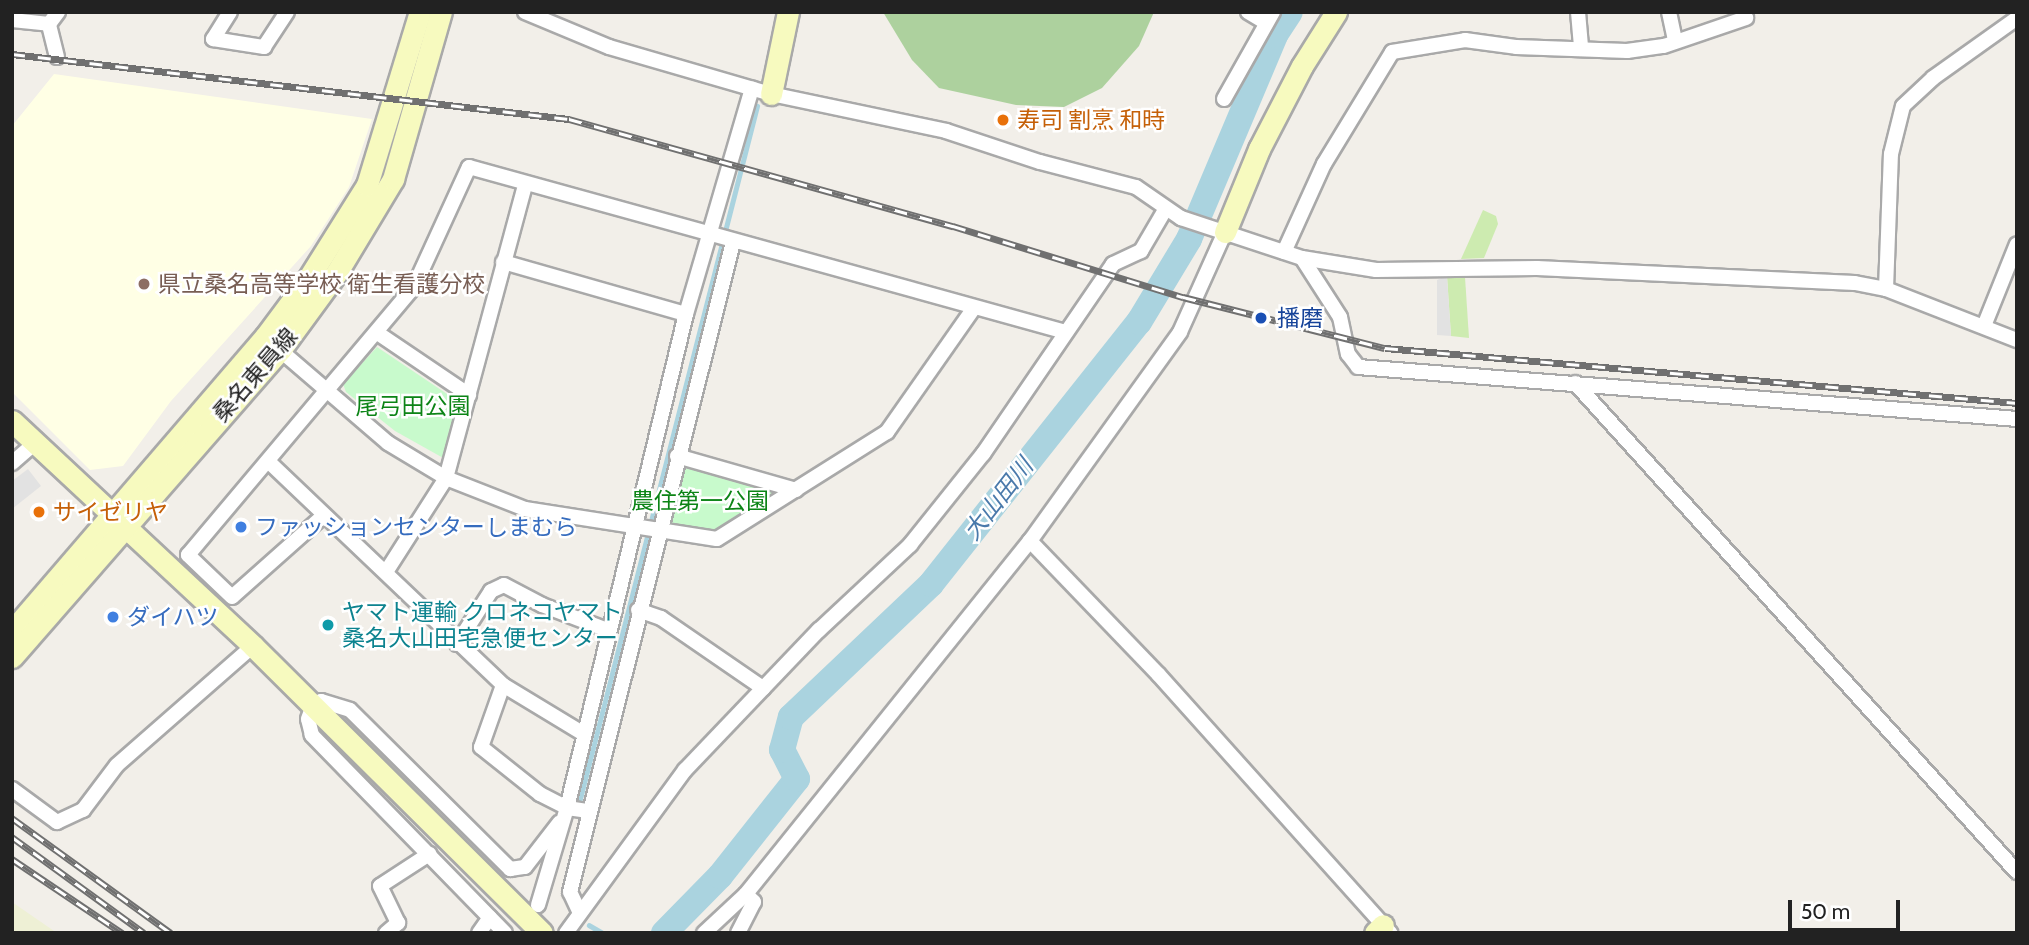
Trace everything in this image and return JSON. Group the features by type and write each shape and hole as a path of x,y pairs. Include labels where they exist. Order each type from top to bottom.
{"main road":[{"name":"桑名東員線","path":"272,343 308,279 367,185 421,12"},
{"name":"桑名東員線","path":"12,631 117,519 337,272 393,179 441,12"},
{"path":"761,91 788,12"},
{"path":"1221,231 1302,66 1336,12"},
{"path":"12,421 253,646 542,933"},
{"name":"桑名東員線","path":"12,657 117,519"}],"street":[{"path":"230,12 213,38 264,47 287,12"},
{"path":"526,12 609,47 761,91 946,131 1040,162 1136,187 1165,210 1181,218 1302,258 1376,270 1537,268 1745,280 1790,278 1886,289 2017,340"},
{"path":"1224,99 1270,18 1248,12"},
{"path":"1578,12 1581,47"},
{"path":"1669,12 1675,41"},
{"path":"12,20 53,18 57,57"},
{"path":"1284,252 1324,164 1392,52 1465,40 1516,47 1581,47 1628,51 1675,41 1746,18"},
{"path":"1886,289 1891,154 1903,106 1933,78 2017,18"},
{"path":"538,905 566,812 607,630 677,456 722,239 761,91"},
{"path":"323,517 232,597 188,555 379,334 414,287 469,167 525,185 973,309 1066,332"},
{"path":"386,572 446,478 525,185"},
{"path":"566,933 579,911 685,770 762,688 910,545 983,454 1113,264 1141,251 1165,210"},
{"path":"704,933 746,894 1030,541 1180,332 1221,231"},
{"path":"579,911 569,892 638,610 646,529 686,314 722,239"},
{"path":"1984,326 2017,244"},
{"path":"1302,258 1340,317 1348,354 1358,367 2017,419"},
{"path":"503,262 686,314"},
{"path":"272,343 388,443 446,478 525,509 718,539 887,432 973,309"},
{"path":"379,334 469,396"},
{"path":"1575,383 2017,872"},
{"path":"12,463 35,443"},
{"path":"677,456 796,490"},
{"path":"269,462 323,517 386,572 503,685 584,734"},
{"path":"1030,541 1158,674 1383,930"},
{"path":"457,643 491,591 504,585 542,606 607,630"},
{"path":"638,610 661,618 762,688"},
{"path":"12,789 57,822 83,810 117,765 253,646"},
{"path":"503,685 481,747 566,812 589,811"},
{"path":"505,933 312,735 307,719 313,705 321,701 350,710 510,869 524,867 566,812"},
{"path":"386,933 398,923 380,886 429,855"},
{"path":"738,933 754,902 746,894"},
{"path":"480,933 490,917"}],"shaded area":[{"name":"県立桑名高等学校 衛生看護分校","path":"54,74 372,119 349,187 311,246 171,401 123,466 90,470 12,392 12,126"},
{"path":"1447,276 1451,336 1437,335 1437,280"},
{"path":"28,469 41,486 12,509 12,481"},
{"path":"12,902 57,933 12,933"}],"green space":[{"path":"883,12 1154,12 1139,46 1102,88 1064,107 1016,105 939,88 912,60"},
{"path":"1483,210 1496,216 1498,224 1484,258 1461,259"},
{"path":"1447,276 1465,277 1469,338 1451,336"},
{"name":"尾弓田公園","path":"377,347 459,402 445,459 395,431 346,392 343,384"},
{"name":"農住第一公園","path":"686,467 774,488 774,495 719,533 670,527 665,518 675,471"}],"waterway":[{"name":"大山田川","path":"664,933 720,876 797,779 782,750 791,717 931,584 1139,322 1189,239 1275,35 1290,12"},
{"path":"580,799 757,106"},
{"path":"589,925 603,933"}],"railway":[{"path":"12,54 569,119 953,226 1183,297 1385,348 2017,403"},
{"path":"12,818 171,933"},
{"path":"12,837 144,933"},
{"path":"12,859 122,933"}],"place":[{"name":"寿司 割烹 和時","path":"1003,120"},
{"name":"県立桑名高等学校 衛生看護分校","path":"144,284"},
{"name":"播磨","path":"1261,318"},
{"name":"サイゼリヤ","path":"39,512"},
{"name":"ファッションセンターしまむら","path":"241,527"},
{"name":"ダイハツ","path":"113,617"},
{"name":"ヤマト運輸 クロネコヤマト 桑名大山田宅急便センター","path":"328,625"}]}
